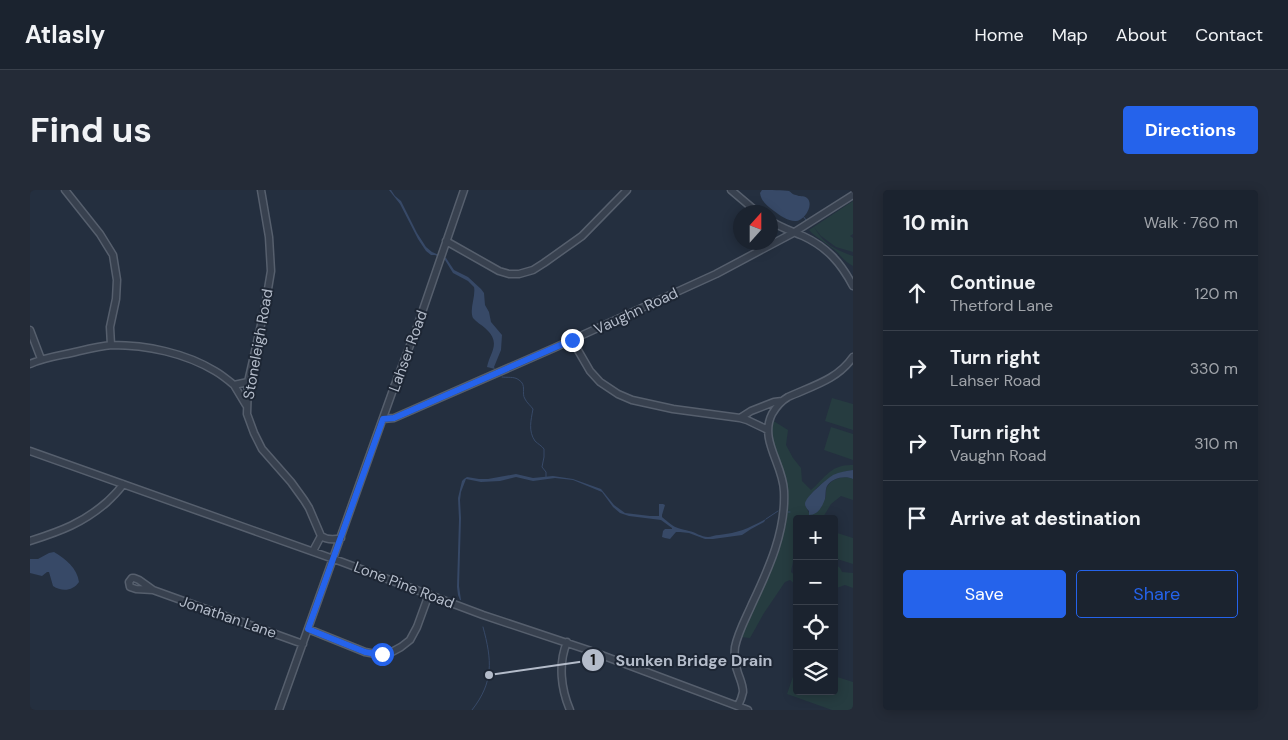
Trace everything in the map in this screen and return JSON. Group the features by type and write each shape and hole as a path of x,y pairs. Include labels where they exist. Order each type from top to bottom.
{"street":[{"path":"65,190 100,234 113,255 117,280 116,299 111,321 111,345"},
{"name":"Stoneleigh Road","path":"261,190 269,237 270,271 265,307 248,382 247,414 262,450 291,482 304,500 321,536"},
{"name":"Lahser Road","path":"279,710 417,327 464,190"},
{"path":"446,241 499,271 509,274 524,273 544,263 582,236 627,190"},
{"path":"731,190 749,205"},
{"name":"Vaughn Road","path":"383,419 394,418 572,340 727,269 793,233 853,195"},
{"path":"778,225 793,233 802,235 831,254 853,286"},
{"path":"30,330 41,359"},
{"path":"572,340 595,377 622,396 673,409 740,418 768,430"},
{"path":"30,364 41,359 111,345 154,349 180,355 218,372 234,385 246,406"},
{"path":"738,706 743,690 736,665 736,644 775,552 784,503 782,477 770,444 768,430 772,415 782,401 831,378 842,370 853,357"},
{"path":"234,385 248,382"},
{"path":"740,418 750,411 782,401"},
{"name":"Lone Pine Road","path":"30,451 314,551 483,615 568,642 748,710"},
{"path":"30,541 84,520 117,493 123,484"},
{"path":"314,551 321,536 333,540 340,538"},
{"name":"Jonathan Lane","path":"153,590 303,644"},
{"path":"308,629 365,652 376,654 390,653 410,640 417,627 429,594"},
{"path":"568,642 562,658 562,679 570,710"}],"green space":[{"path":"853,201 853,234 850,236 853,238 853,252 836,247 821,236 814,227 822,238 830,246 853,256 853,266 809,230"},
{"path":"832,398 853,404 853,430 825,421"},
{"path":"772,420 788,430 786,445 801,468 802,481 811,490 834,469 845,465 853,465 853,470 832,477 813,492 805,505 809,513 825,499 826,488 829,484 839,478 853,479 853,500 841,496 831,504 824,515 793,515 793,561 791,572 793,574 793,583 790,580 785,582 750,638 741,637 778,551 787,498 786,481 770,434"},
{"path":"831,427 853,434 853,460 824,450"},
{"path":"838,533 853,538 853,564 838,559"},
{"path":"838,566 842,572 853,573 853,588 845,585 838,588"},
{"path":"793,677 793,695 838,695 838,677 853,682 853,710 832,710 787,694"}],"water":[{"path":"389,190 401,201 426,247 446,258 454,270 468,277 484,293 485,305 491,322 502,335 501,350 494,367 495,369 487,367 494,348 493,338 473,318 474,287 468,281 453,273 445,260 426,251 400,204"},
{"path":"762,190 789,191 794,195 806,197 810,205 809,209 801,219 792,221 778,214 778,205 767,205 760,193"},
{"path":"853,470 853,479 839,478 829,483 821,508 815,514 809,515 805,504 812,493 833,475"},
{"path":"516,474 533,478 553,476 573,479 601,489 614,505 625,513 659,516 659,504 663,504 665,505 662,517 677,528 705,537 732,533 766,519 742,535 705,539 689,533 676,532 670,539 662,537 663,531 672,528 661,520 620,513 602,492 573,480 555,478 533,481 516,477 500,481 481,482 466,479 460,500 460,600 457,587 458,498 462,481 467,477 488,479"},
{"path":"54,552 67,561 76,572 79,582 71,589 64,590 53,586 49,572 42,576 30,573 30,559 38,559"}],"waterway":[{"path":"803,216 806,220"},
{"path":"502,377 515,378 523,384 524,397 533,409 531,433 535,441 544,449 542,467 546,472 546,477"},
{"path":"766,519 778,511"},
{"path":"472,710 488,680 489,660 483,627"}],"place":[{"name":"Sunken Bridge Drain","path":"489,675"}],"route":[{"path":"382,654 365,652 308,629 383,419 394,418 572,340"}]}
